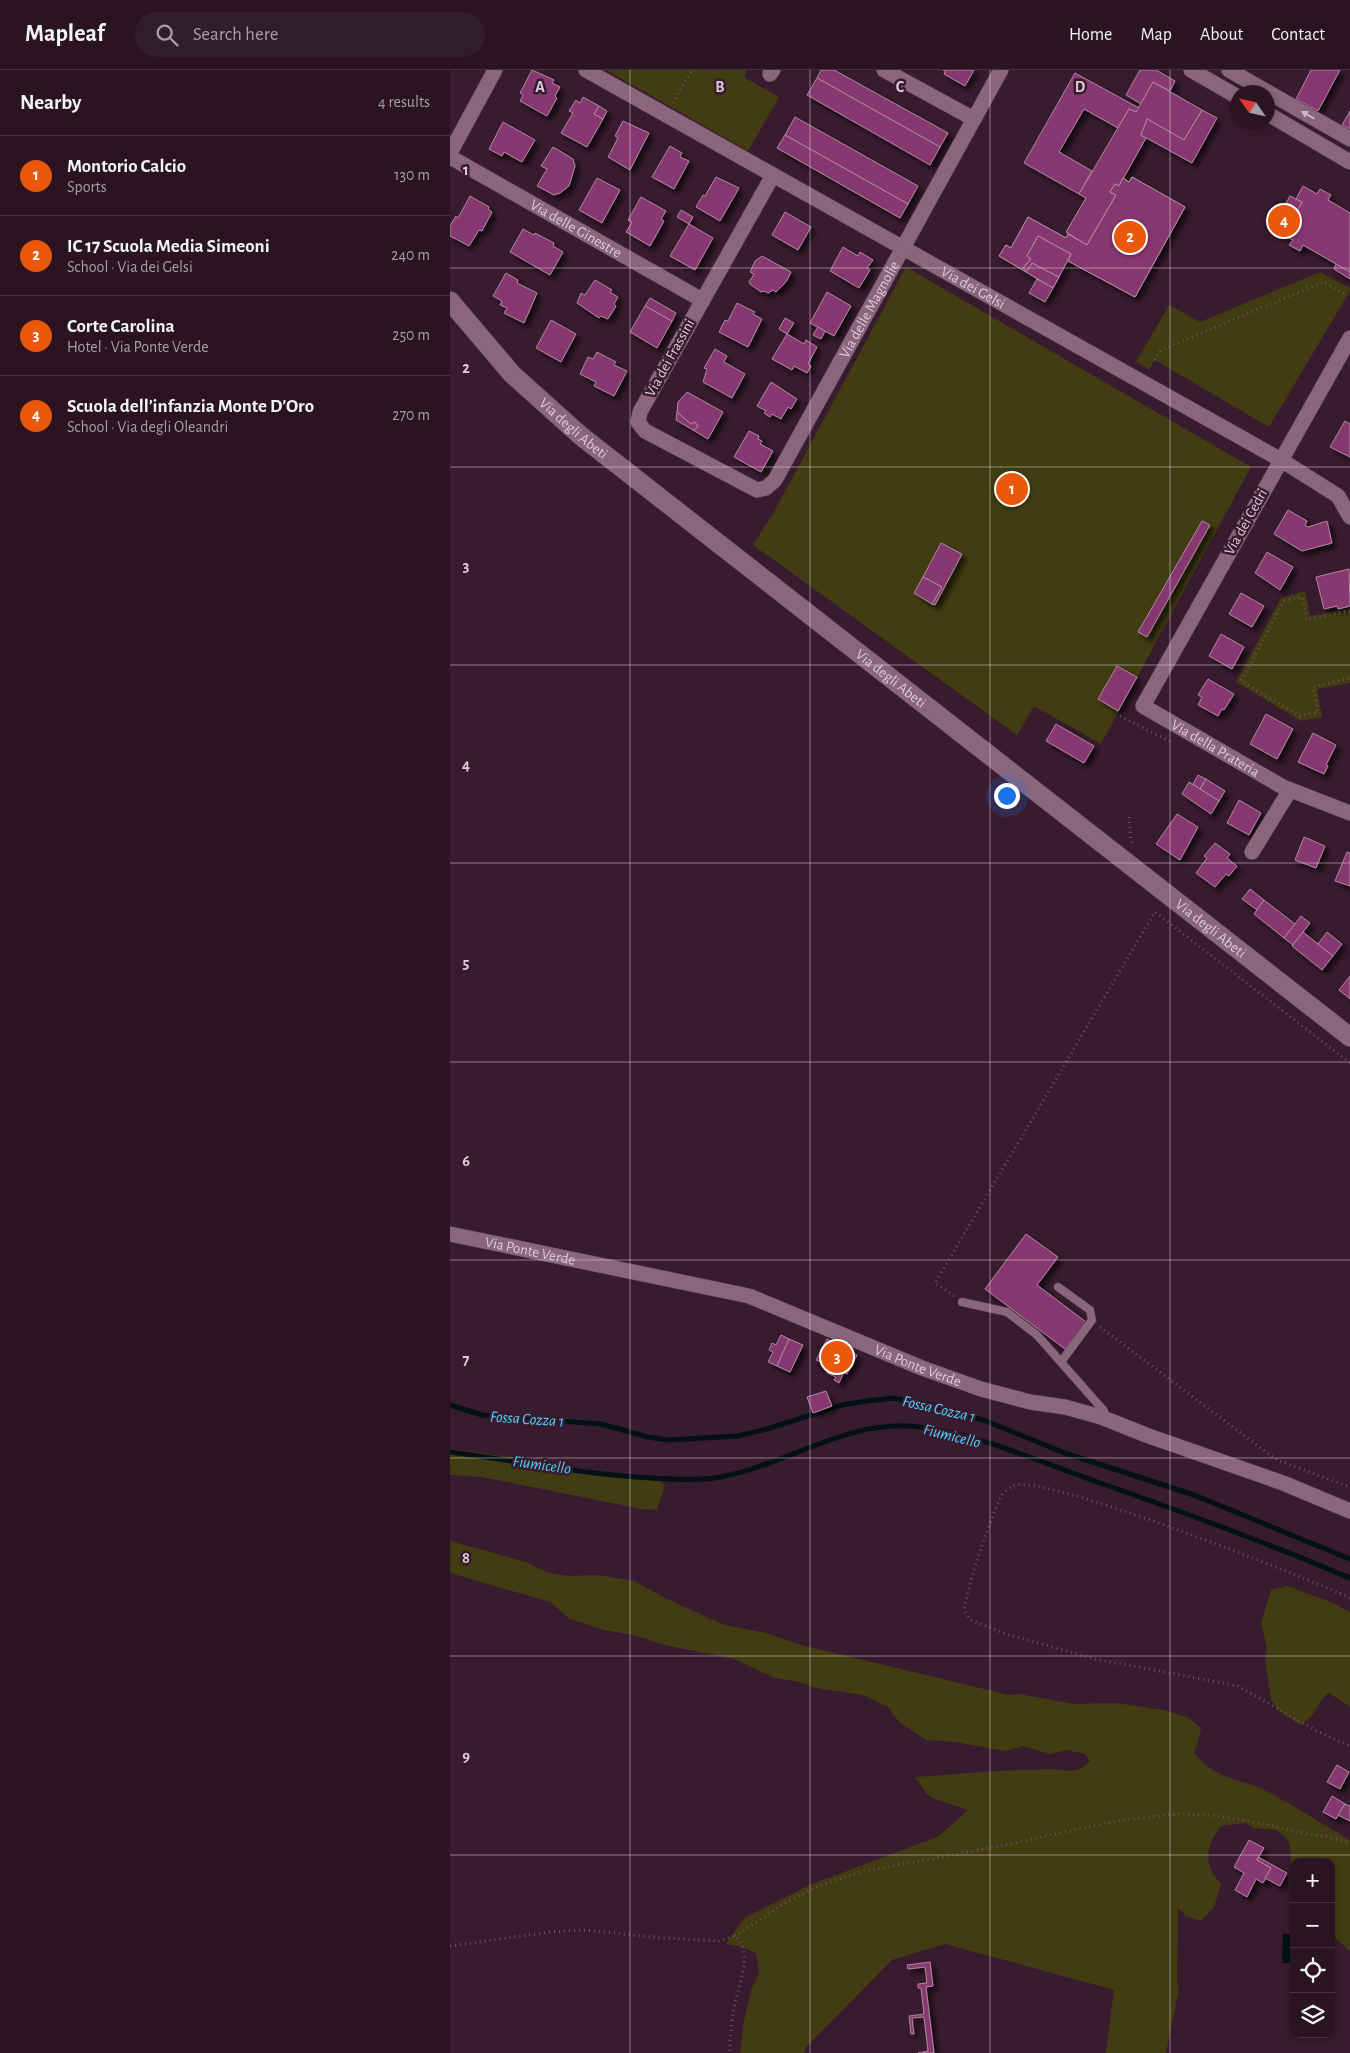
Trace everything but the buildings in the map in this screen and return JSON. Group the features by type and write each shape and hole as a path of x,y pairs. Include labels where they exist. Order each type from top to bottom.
{"street":[{"path":"450,153 496,70"},
{"name":"Via dei Gelsi","path":"586,70 1281,460 1338,496 1350,517"},
{"path":"884,70 974,119"},
{"name":"Via delle Magnolie","path":"757,490 766,488 775,480 1001,70"},
{"path":"1191,70 1230,93"},
{"path":"1237,72 1350,139"},
{"path":"1275,118 1350,162"},
{"name":"Via delle Ginestre","path":"450,157 702,300"},
{"name":"Via dei Frassini","path":"757,490 645,431 638,422 640,412 773,175"},
{"name":"Via degli Abeti","path":"450,300 512,374 581,436 1350,1037"},
{"name":"Via dei Cedri","path":"1143,706 1350,338"},
{"name":"Via della Prateria","path":"1143,706 1290,790 1350,814"},
{"path":"1252,852 1290,790"},
{"name":"Via Ponte Verde","path":"450,1234 749,1296 922,1368 981,1389 1030,1402 1065,1407 1101,1417 1146,1435 1283,1483 1350,1512"}],"lane":[{"path":"1235,85 1237,72"},
{"path":"1058,1287 1090,1310 1092,1320 1061,1362"},
{"path":"962,1302 1007,1312 1037,1335 1104,1411 1101,1417"}],"path":[{"path":"672,104 692,70"},
{"path":"1155,360 1162,350 1323,282 1347,295"},
{"path":"1350,611 1307,620 1302,596 1284,601 1241,681 1300,716 1318,712 1313,687 1350,678"},
{"path":"1120,716 1176,744"},
{"path":"962,1302 935,1283 1155,912 1350,1064"},
{"path":"1092,1320 1277,1460 1350,1487"},
{"path":"1350,1598 1315,1582 1227,1548 1094,1501 1030,1484 1016,1484 1003,1494 991,1522 970,1580 964,1610 972,1620 1006,1634 1095,1659 1238,1686 1317,1731 1350,1746"},
{"path":"450,1946 552,1932 583,1930 663,1938 719,1941 735,1936 788,1901 824,1884 860,1872 990,1848 1116,1821 1177,1814 1211,1815 1270,1825 1350,1843"},
{"path":"730,2053 737,1995 743,1976 745,1957 741,1942 735,1936"}],"shaded area":[{"path":"606,70 747,70 744,77 779,97 748,151"},
{"path":"906,267 1251,467 1101,744 1034,706 1017,735 753,545 774,512"},
{"path":"1320,272 1350,288 1350,291 1269,427 1155,360 1149,369 1136,362 1169,305 1200,322"},
{"path":"1305,591 1310,616 1350,608 1350,683 1317,689 1322,717 1301,721 1236,682 1281,598"},
{"path":"450,1449 518,1458 544,1464 655,1478 665,1485 657,1510 641,1509 482,1477 450,1475"},
{"path":"450,1541 526,1562 549,1573 569,1576 597,1575 634,1581 663,1597 724,1625 766,1633 801,1645 1009,1695 1019,1694 1074,1704 1116,1703 1163,1710 1189,1718 1201,1728 1194,1752 1209,1768 1227,1777 1266,1791 1350,1840 1350,1951 1335,1938 1335,1858 1291,1858 1290,1844 1276,1830 1254,1828 1246,1823 1221,1826 1212,1841 1208,1855 1211,1869 1221,1884 1214,1907 1201,1921 1186,1916 1178,1908 1177,1982 1179,1989 1166,2053 1106,2053 1114,1990 945,1944 892,1960 806,2047 804,2053 740,2053 744,2021 751,1990 759,1973 756,1953 742,1947 726,1944 743,1919 810,1885 939,1836 968,1810 932,1798 926,1793 915,1777 996,1771 1052,1769 1071,1771 1082,1768 1090,1761 1085,1754 1067,1750 1050,1754 1023,1746 1005,1751 955,1742 926,1740 899,1722 888,1707 863,1695 816,1688 800,1682 775,1678 734,1659 604,1630 570,1619 550,1602 450,1573"},
{"path":"1288,1586 1333,1603 1350,1612 1350,1707 1329,1693 1321,1700 1310,1718 1300,1725 1279,1711 1271,1699 1265,1660 1267,1648 1261,1623 1271,1590"},
{"path":"1283,1934 1290,1934 1290,1963 1282,1963"}],"waterway":[{"name":"Fossa Cozza 1","path":"450,1405 482,1415 601,1424 648,1437 668,1440 738,1436 767,1429 842,1405 893,1398 933,1405 986,1421 1065,1453 1194,1495 1350,1559"},
{"name":"Fiumicello","path":"450,1452 600,1474 651,1478 704,1479 746,1471 844,1435 894,1426 920,1427 962,1435 1004,1448 1219,1526 1350,1578"}],"place":[{"name":"Scuola dell’infanzia Monte D’Oro","path":"1284,221"},
{"name":"IC 17 Scuola Media Simeoni","path":"1130,237"},
{"name":"Montorio Calcio","path":"1012,489"},
{"name":"Corte Carolina","path":"837,1357"}]}
